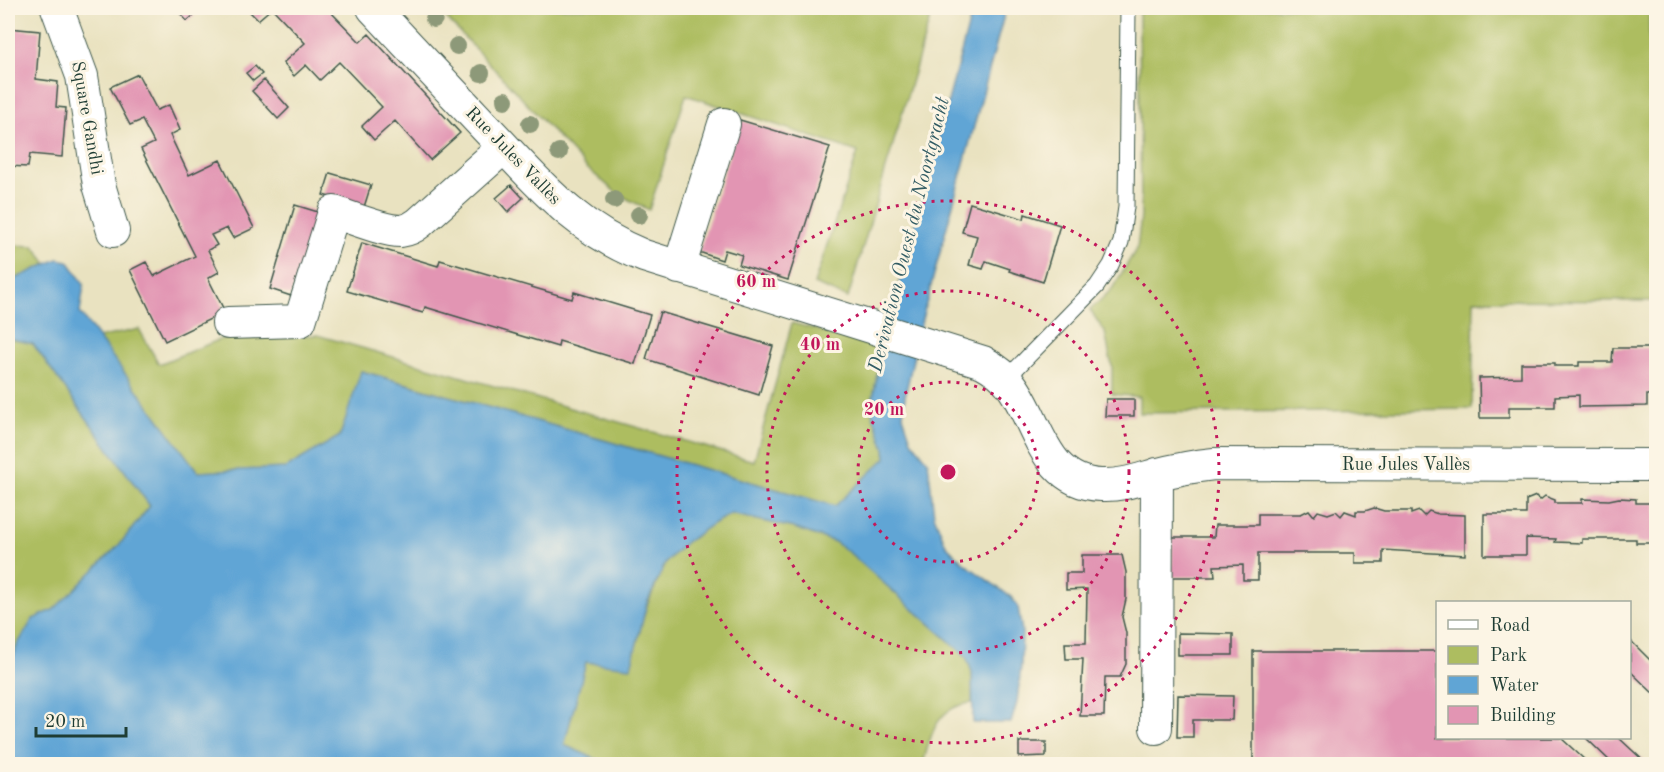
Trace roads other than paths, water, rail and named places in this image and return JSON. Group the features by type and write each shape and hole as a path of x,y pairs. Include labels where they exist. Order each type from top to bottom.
{"street":[{"name":"Square Gandhi","path":"57,8 82,76 99,185 113,231"},
{"name":"Rue Jules Vallès","path":"373,8 549,194 584,225 627,249 679,268 934,345 992,366 1006,379 1016,393 1045,450 1067,473 1087,483 1123,484 1157,474 1214,464 1656,465"},
{"path":"679,268 724,124"},
{"path":"228,323 300,321 334,212 390,229 401,231 411,229 504,147"},
{"path":"1156,728 1157,474"}],"lane":[{"path":"1006,379 1097,286 1111,265 1121,242 1126,207 1128,8"}],"water":[{"path":"973,8 1006,8 922,319 905,396 903,416 911,440 928,461 934,515 946,545 964,563 1011,597 1018,607 1022,631 1021,666 1017,702 1011,723 973,723 972,672 966,656 835,542 794,528 731,514 685,543 666,562 647,603 631,667 586,662 564,745 603,762 602,764 8,764 8,675 17,645 33,619 53,610 73,591 120,544 150,506 33,344 8,338 8,282 58,259 68,261 84,284 80,313 198,472 286,468 340,436 361,371 835,506 886,458 871,409 882,347"}],"water label":[{"name":"Derivation Ouest du Noortgracht","path":"910,235"}]}
